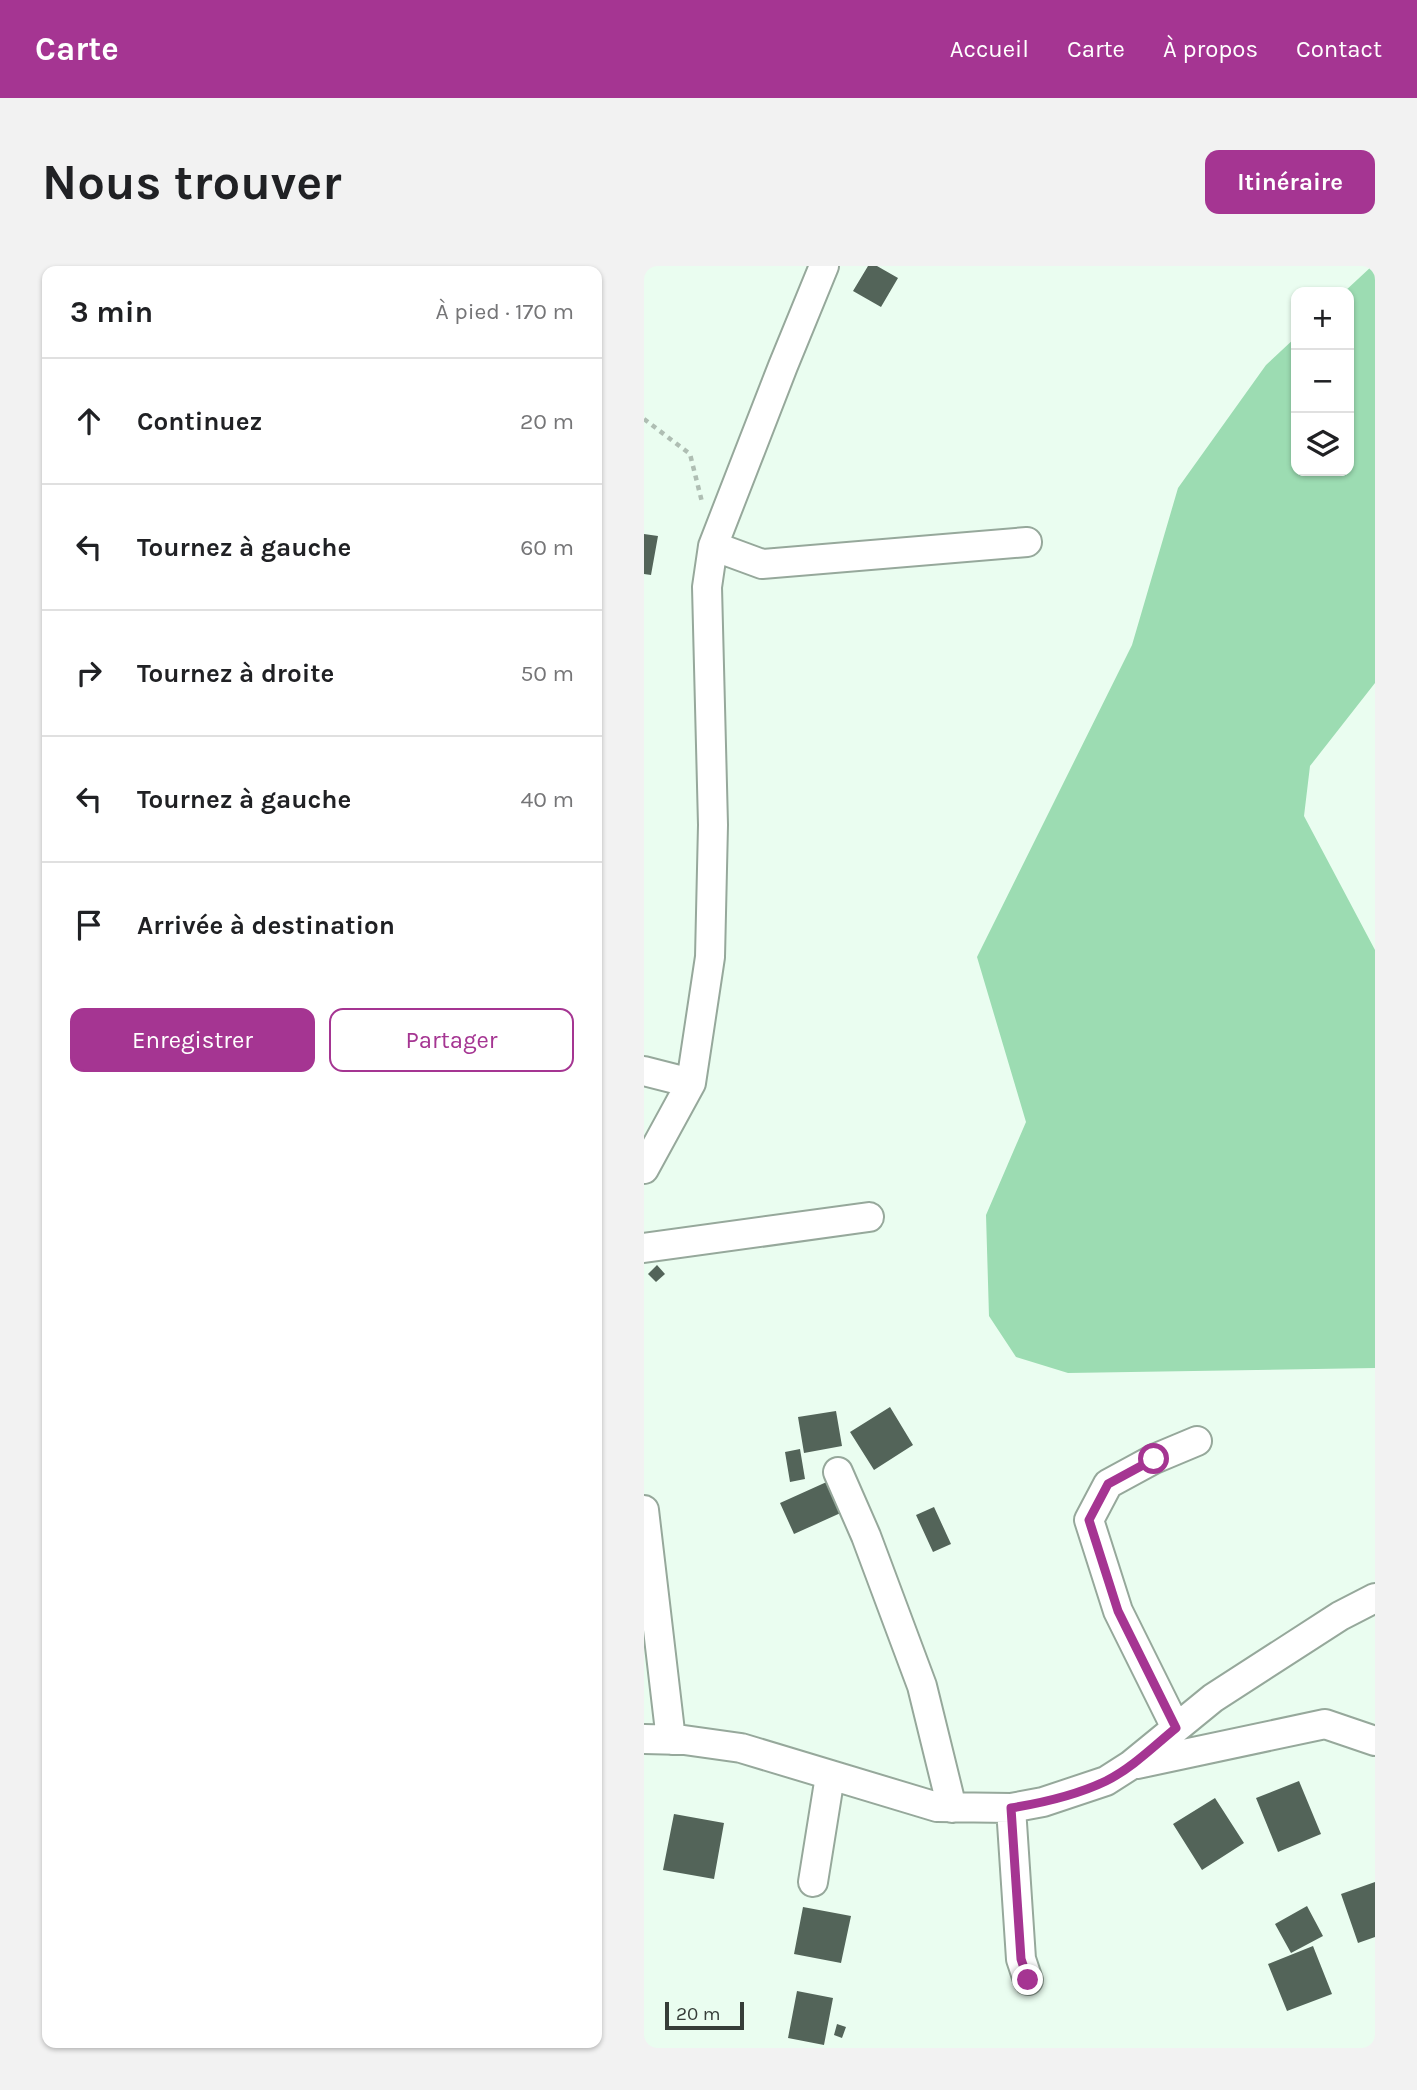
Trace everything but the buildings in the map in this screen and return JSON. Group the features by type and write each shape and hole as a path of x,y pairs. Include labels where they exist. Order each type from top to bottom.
{"street":[{"path":"644,1169 691,1083 710,957 713,825 707,587 713,547 824,266"},
{"path":"713,547 762,564 1027,542"},
{"path":"644,1071 691,1083"},
{"path":"644,1248 869,1217"},
{"path":"1176,1728 1118,1611 1089,1520 1108,1484 1154,1459 1198,1441"},
{"path":"838,1472 866,1536 922,1686 952,1808"},
{"path":"644,1510 657,1739 741,1748 937,1807 1011,1808 1043,1802 1106,1781 1131,1765 1213,1698 1340,1616 1375,1598"},
{"path":"1131,1765 1325,1724 1375,1741"},
{"path":"813,1882 830,1776"},
{"path":"1011,1808 1021,1959 1028,1980"}],"path":[{"path":"644,419 690,454 713,547"}],"green space":[{"path":"1375,266 1375,683 1310,766 1304,816 1375,950 1375,1368 1068,1373 1016,1357 989,1316 986,1215 1026,1122 977,957 1132,645 1178,488 1266,365 1291,342 1291,476 1354,476 1354,287 1349,287"}],"route":[{"path":"1028,1980 1021,1959 1011,1808 1043,1802 1106,1781 1131,1765 1176,1728 1118,1611 1089,1520 1108,1484 1154,1459"}]}
